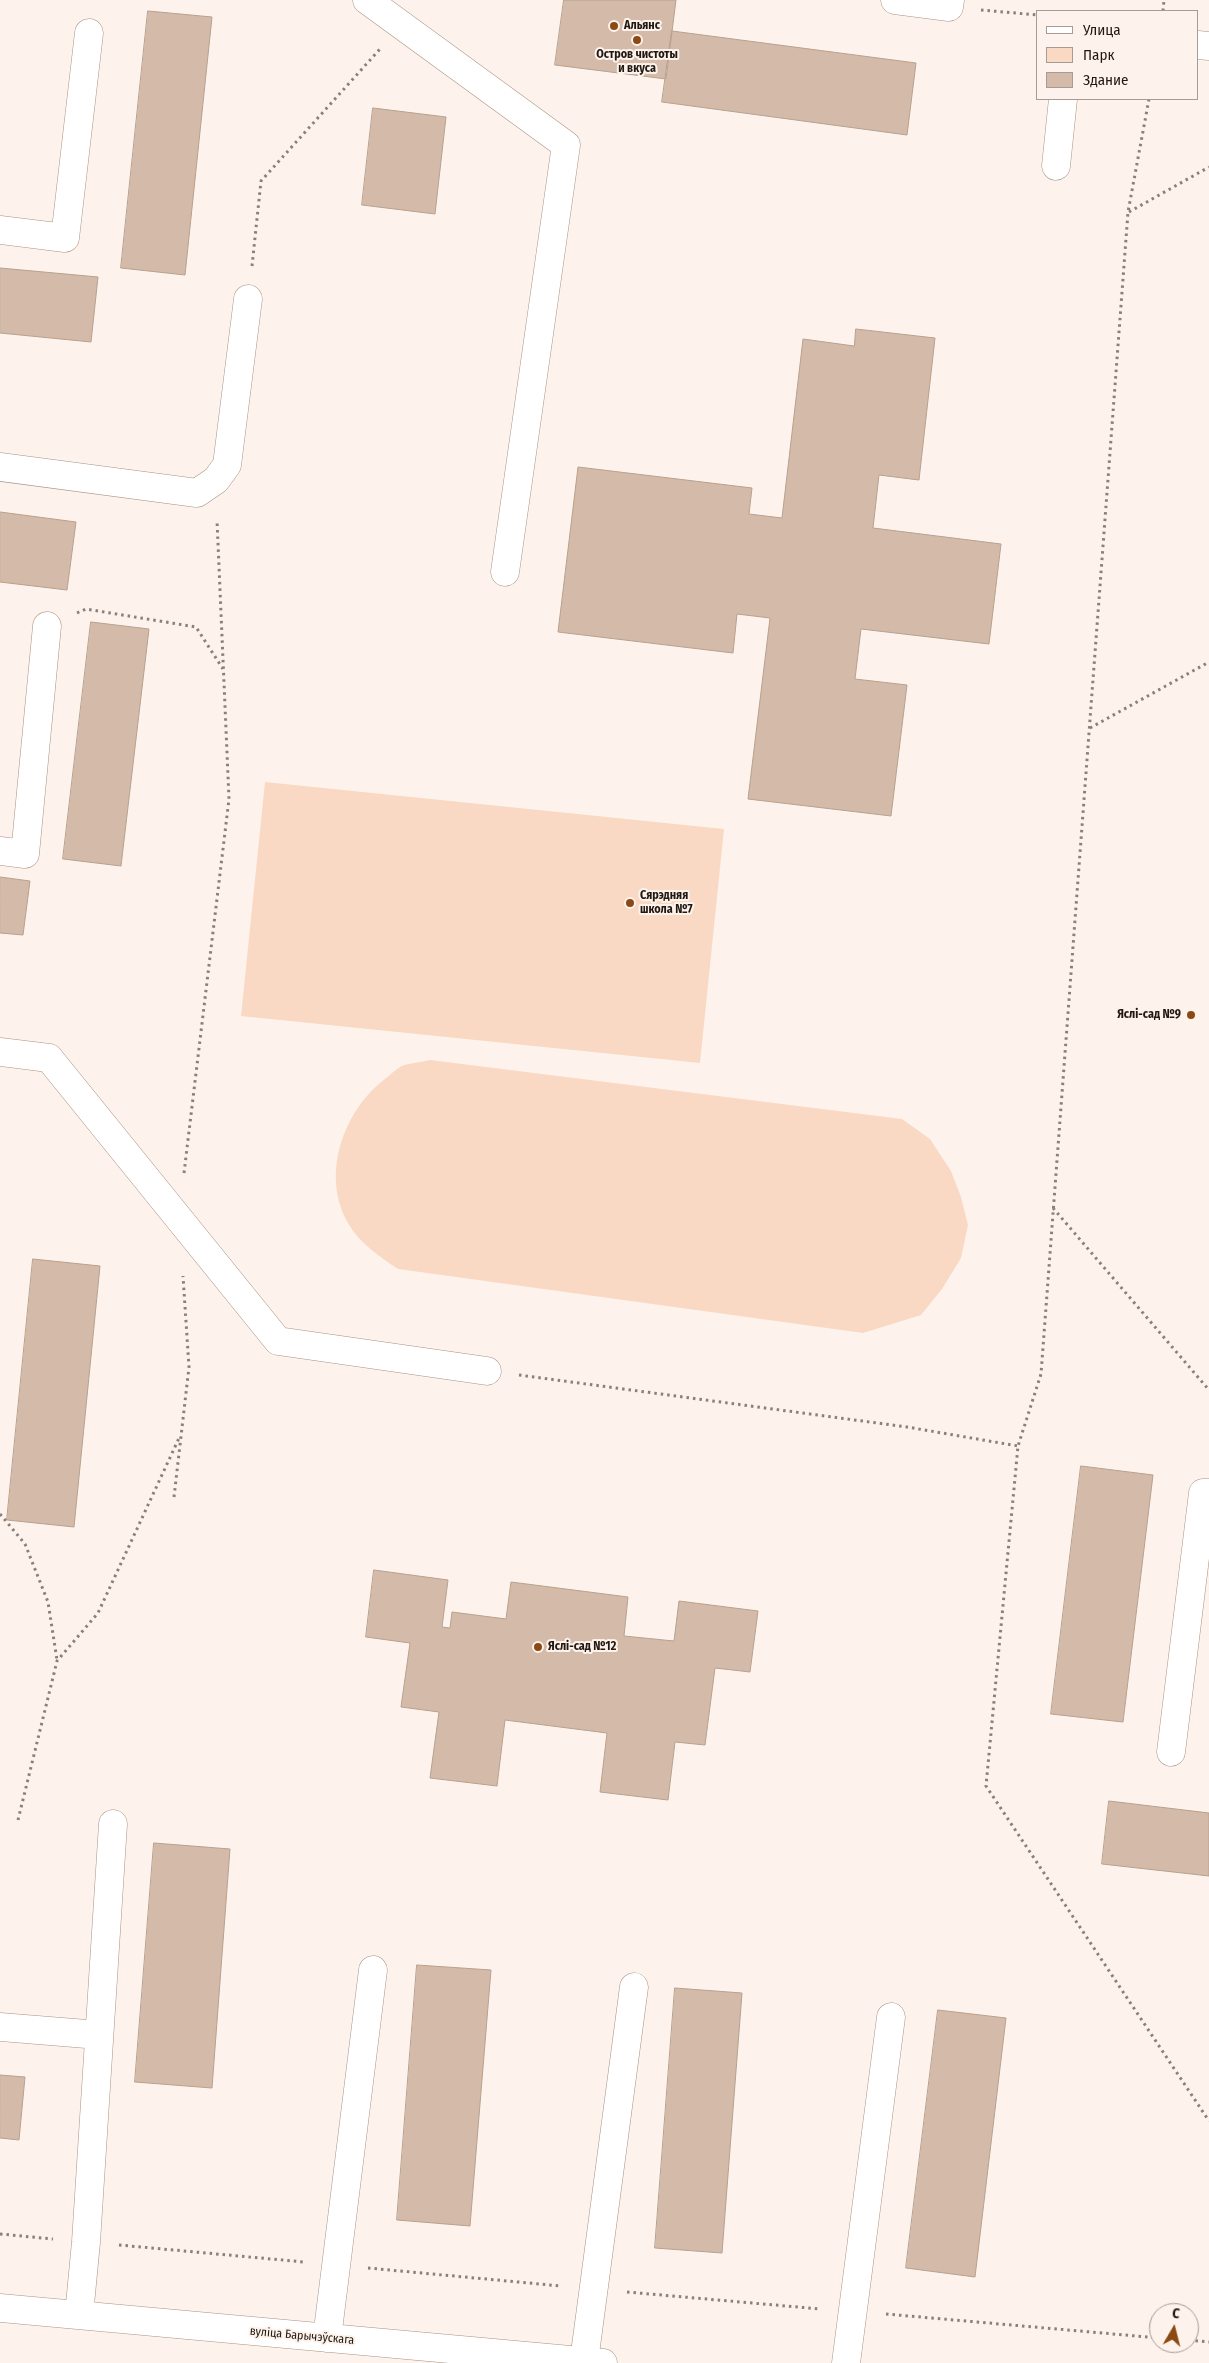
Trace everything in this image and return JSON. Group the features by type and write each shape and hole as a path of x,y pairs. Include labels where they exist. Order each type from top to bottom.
{"street":[{"path":"367,0 566,145 505,572"},
{"path":"895,0 950,3"},
{"path":"0,230 65,238 89,32"},
{"path":"1056,166 1062,100"},
{"path":"0,467 197,493 216,480 226,465 248,299"},
{"path":"0,851 25,854 47,626"},
{"path":"0,1052 49,1058 278,1340 487,1371"},
{"path":"1171,1752 1203,1493 1209,1493"},
{"path":"79,2315 86,2242 113,1824"},
{"path":"327,2338 373,1970"},
{"path":"594,2362 634,1987"},
{"path":"846,2363 892,2017"},
{"path":"0,2027 98,2035"},
{"name":"вуліца Барычэўскага","path":"0,2308 327,2338 429,2355 594,2362"}],"path":[{"path":"950,3 1036,15"},
{"path":"248,299 261,181 402,24"},
{"path":"1149,100 1128,212 1040,1374 1018,1446 986,1786 1209,2121"},
{"path":"1128,212 1209,167"},
{"path":"178,1218 229,799 216,480"},
{"path":"47,626 86,609 196,627 223,670"},
{"path":"1089,728 1209,662"},
{"path":"1053,1208 1209,1390"},
{"path":"174,1497 189,1367 182,1268"},
{"path":"487,1371 907,1427 1018,1446"},
{"path":"57,1661 98,1613 182,1433"},
{"path":"0,1514 25,1544 48,1602 57,1661 18,1820"}],"green space":[{"path":"265,782 724,829 700,1063 241,1016"},
{"path":"430,1060 902,1119 930,1139 951,1171 961,1197 968,1225 961,1258 942,1289 921,1315 863,1333 398,1269 364,1243 348,1223 340,1204 336,1184 337,1164 341,1144 348,1125 370,1092 401,1066"}],"building":[{"path":"564,0 676,0 666,79 555,65"},
{"path":"148,11 212,17 185,275 121,268"},
{"path":"672,31 916,63 907,135 662,102"},
{"path":"373,108 446,117 435,214 362,205"},
{"path":"0,268 98,277 91,342 0,333"},
{"path":"856,329 935,338 919,480 879,475 873,528 1001,544 989,644 861,629 855,679 907,685 891,816 748,799 770,618 737,614 733,653 558,632 578,467 752,488 749,514 782,518 803,339 854,346"},
{"path":"0,512 76,522 67,590 0,582"},
{"path":"91,622 149,629 121,866 63,859"},
{"path":"0,877 30,881 23,935 0,933"},
{"path":"33,1259 100,1266 74,1527 7,1520"},
{"path":"1081,1466 1153,1475 1123,1722 1051,1714"},
{"path":"374,1570 448,1580 442,1627 450,1628 452,1612 506,1619 511,1582 628,1597 624,1636 674,1641 679,1601 758,1611 750,1672 715,1668 705,1745 675,1742 668,1800 600,1792 607,1733 505,1720 497,1786 430,1778 439,1712 401,1707 410,1643 366,1637"},
{"path":"1109,1801 1209,1813 1209,1876 1102,1864"},
{"path":"154,1843 230,1849 212,2088 135,2082"},
{"path":"417,1965 491,1970 470,2226 397,2220"},
{"path":"675,1988 742,1993 722,2253 655,2248"},
{"path":"938,2010 1006,2018 975,2277 906,2268"},
{"path":"0,2075 25,2077 19,2140 0,2138"}],"place":[{"name":"Альянс","path":"614,26"},
{"name":"Остров чистоты и вкуса","path":"637,40"},
{"name":"Сярэдняя школа №7","path":"630,903"},
{"name":"Яслі-сад №9","path":"1191,1015"},
{"name":"Яслі-сад №12","path":"538,1647"}]}
